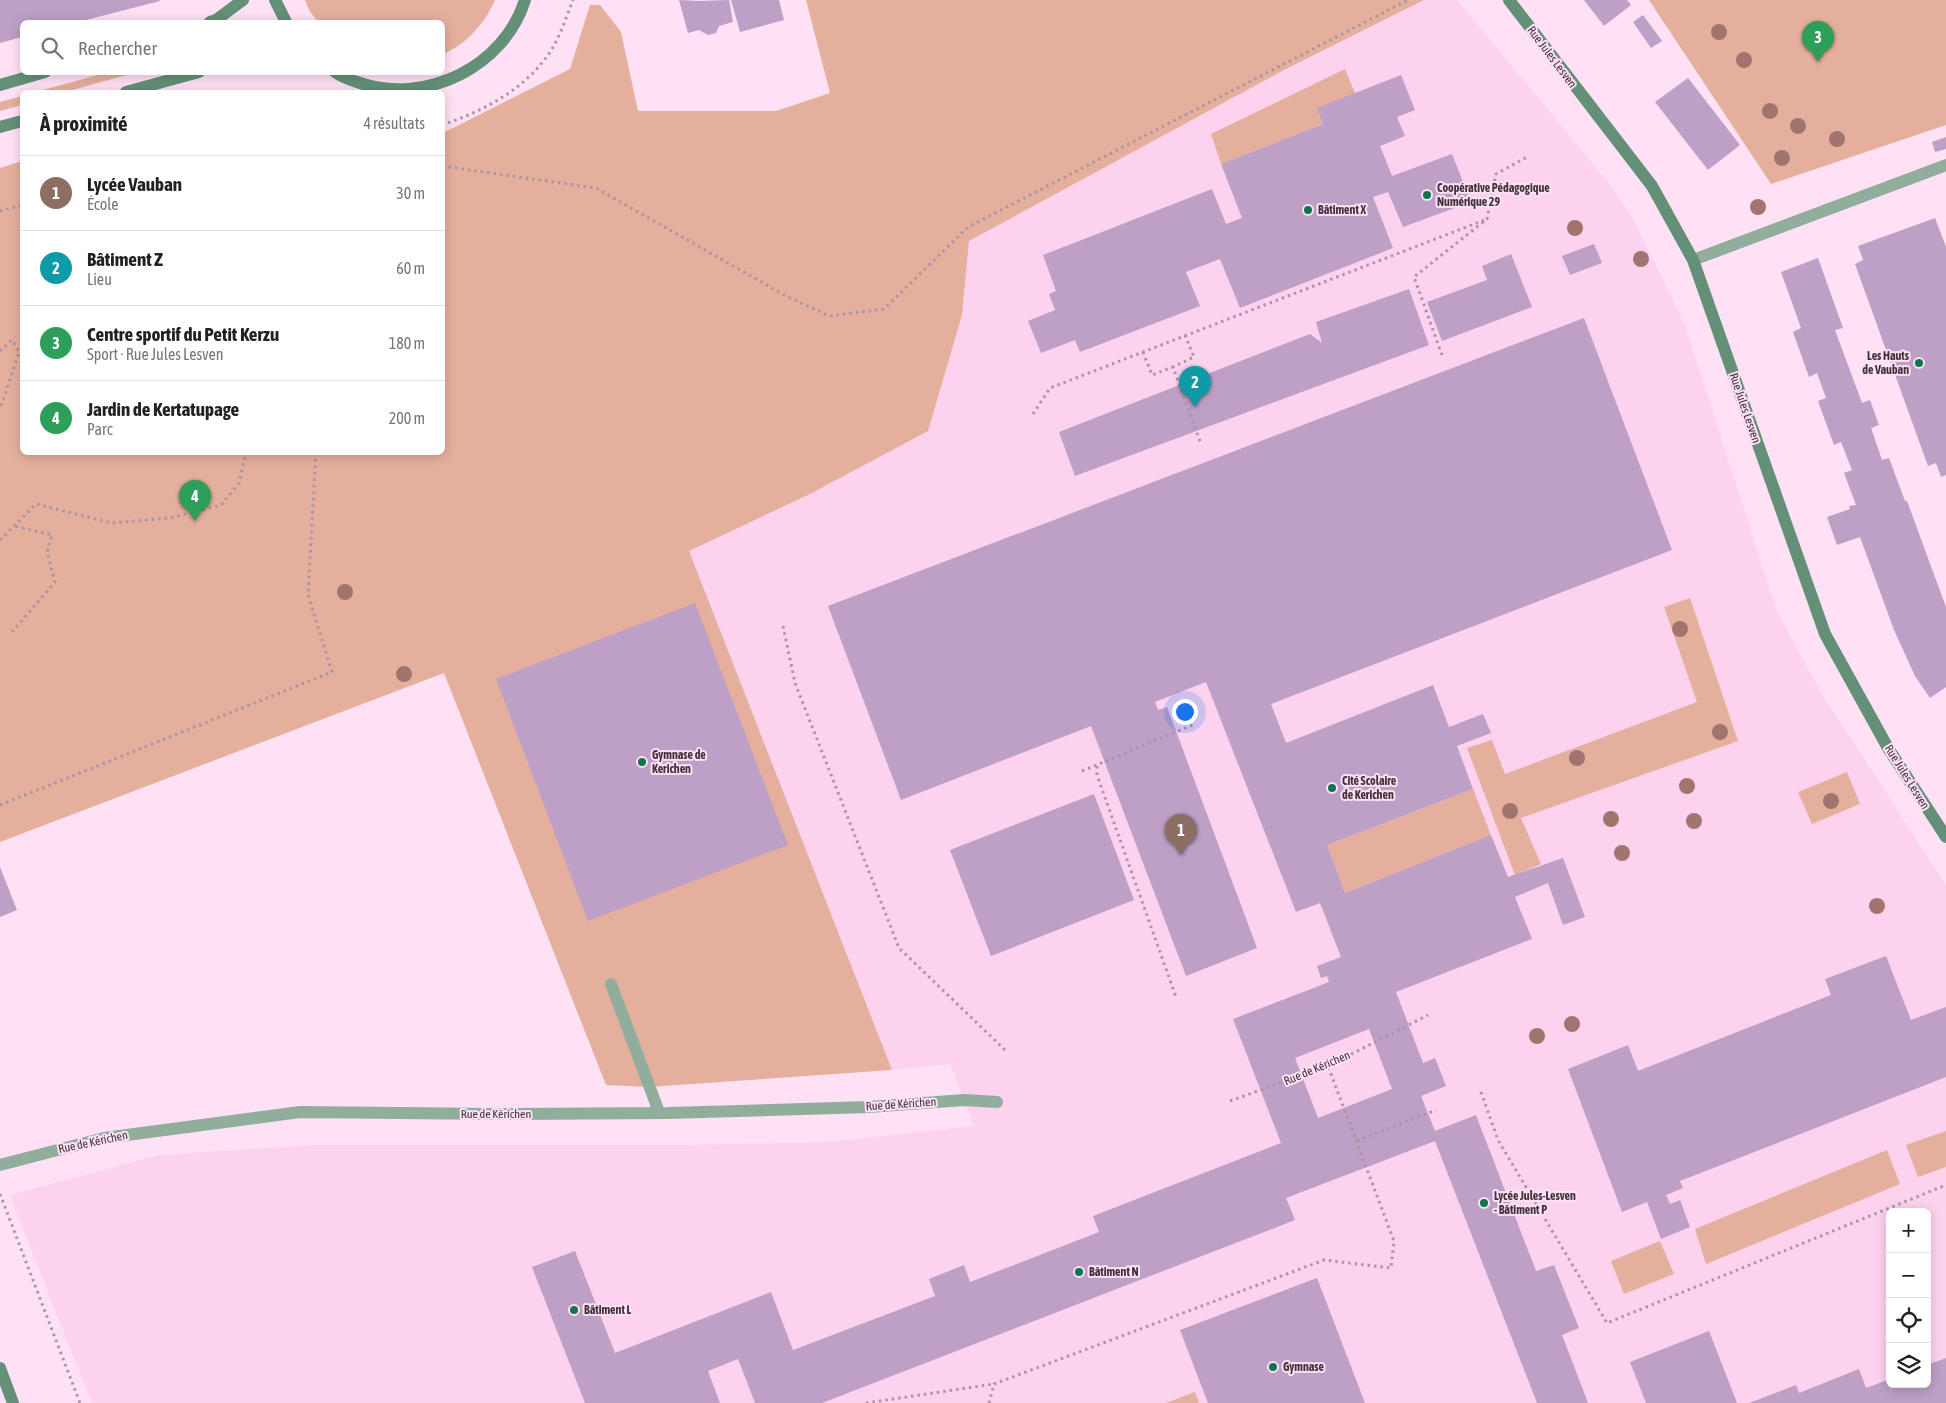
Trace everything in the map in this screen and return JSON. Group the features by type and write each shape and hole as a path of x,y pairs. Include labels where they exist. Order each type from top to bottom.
{"street":[{"path":"216,20 243,0"},
{"path":"275,0 285,20"},
{"path":"340,75 375,88 410,90 444,82 476,66 502,43 521,13 525,0"},
{"name":"Rue Jules Lesven","path":"1509,0 1652,186 1693,260 1825,634 1888,748 1946,837"},
{"path":"0,85 35,75"},
{"path":"133,90 188,75"},
{"path":"0,128 20,122"},
{"path":"0,1368 13,1403"}],"lane":[{"path":"1693,260 1945,169"},
{"path":"611,984 659,1112"},
{"name":"Rue de Kérichen","path":"0,1166 104,1138 300,1112 496,1114 659,1112 868,1106 964,1100 997,1102"}],"path":[{"path":"445,124 467,117 500,100 525,80 546,59 560,33 573,0"},
{"path":"445,166 596,188 786,296 830,316 884,309 968,227 1408,0"},
{"path":"1442,355 1414,277 1487,219 1496,174 1527,157"},
{"path":"0,212 20,206"},
{"path":"1033,414 1050,388 1487,219"},
{"path":"1143,352 1152,375 1173,367 1194,357 1184,335"},
{"path":"0,351 12,340 19,352 0,409"},
{"path":"1173,367 1201,444"},
{"path":"0,540 36,504 112,523 170,518 221,505 239,483 245,455"},
{"path":"0,805 332,672 308,595 316,455"},
{"path":"12,632 55,582 47,552 52,535 14,526"},
{"path":"783,626 795,683 898,948 1005,1050"},
{"path":"1082,771 1193,725"},
{"path":"1096,766 1097,775 1176,997"},
{"name":"Rue de Kérichen","path":"1230,1101 1328,1066 1428,1014"},
{"path":"866,1403 994,1384 1324,1260 1391,1268 1394,1242 1328,1066"},
{"path":"1482,1092 1498,1140 1607,1323 1946,1185"},
{"path":"1357,1141 1436,1110"},
{"path":"0,1194 80,1403"},
{"path":"989,1403 994,1384"}],"shaded area":[{"path":"305,0 495,0 486,17 474,32 459,45 445,53 445,20 316,20 309,10"},
{"path":"806,0 1424,0 1284,70 969,241 962,315 928,431 810,494 689,551 892,1070 649,1087 606,1085 444,673 0,842 0,168 20,162 20,455 445,455 445,132 570,69 590,5 600,5 621,32 638,111 776,111 830,93"},
{"name":"Cité Scolaire de Kerichen","path":"1424,0 1457,0 1611,186 1634,220 1686,328 1776,609 1820,691 1946,885 1946,1403 92,1403 10,1196 159,1155 315,1145 685,1145 828,1142 974,1126 950,1064 892,1070 688,551 810,494 928,431 962,315 969,241 1284,70"},
{"path":"1649,0 1946,0 1946,125 1771,184"},
{"path":"1345,69 1355,93 1323,124 1221,164 1211,134"},
{"path":"98,75 127,75 72,90 43,90"},
{"path":"20,97 20,106 0,111 0,102"},
{"path":"1690,598 1738,741 1521,818 1541,864 1515,875 1467,748 1492,740 1505,774 1697,702 1664,607"},
{"path":"1847,772 1860,804 1812,824 1798,792"},
{"path":"1473,789 1491,835 1345,893 1327,845"},
{"path":"1946,1131 1946,1167 1918,1177 1906,1145"},
{"path":"1887,1150 1900,1184 1706,1264 1695,1229"},
{"path":"1660,1241 1674,1274 1624,1294 1611,1261"},
{"path":"1195,1392 1199,1403 1166,1403"}],"building":[{"path":"0,0 160,1 86,20 20,20 20,38 0,43"},
{"path":"679,0 729,0 733,22 719,26 716,33 708,35 699,30 688,33"},
{"path":"731,0 779,0 784,20 740,32"},
{"path":"1584,0 1627,0 1631,5 1604,26"},
{"path":"1643,15 1662,41 1651,48 1633,22"},
{"name":"Bâtiment X","path":"1401,75 1415,110 1397,117 1405,136 1380,146 1392,176 1452,154 1471,202 1403,227 1388,192 1373,197 1393,248 1240,308 1220,259 1186,272 1200,306 1080,352 1075,340 1041,353 1028,321 1055,310 1049,294 1056,291 1043,255 1212,189 1226,224 1242,218 1221,164 1323,124 1317,108"},
{"path":"1688,78 1740,145 1708,170 1655,102"},
{"path":"1946,137 1946,149 1935,152 1932,142"},
{"name":"Les Hauts de Vauban","path":"1935,218 1946,247 1946,475 1941,477 1936,463 1928,466 1855,264 1863,260 1858,246"},
{"path":"1594,244 1602,263 1570,275 1562,256"},
{"path":"1511,254 1532,307 1442,341 1427,302 1487,280 1482,266"},
{"path":"1818,258 1843,328 1835,330 1862,403 1870,400 1879,425 1871,428 1882,460 1889,458 1946,607 1946,687 1930,698 1915,676 1894,630 1860,537 1837,545 1827,517 1850,509 1849,506 1856,505 1844,473 1852,470 1841,442 1834,445 1818,401 1826,398 1817,373 1809,377 1793,332 1801,328 1781,272"},
{"path":"1409,289 1429,345 1075,476 1059,432 1310,334 1322,343 1316,322"},
{"path":"1584,318 1672,550 1271,704 1286,743 1433,685 1449,727 1483,714 1491,733 1457,746 1473,789 1327,845 1345,893 1491,835 1508,877 1563,858 1585,917 1563,925 1548,883 1515,897 1532,939 1396,992 1423,1063 1435,1058 1446,1086 1421,1096 1435,1131 1476,1115 1536,1271 1554,1265 1579,1328 1562,1335 1588,1403 1537,1403 1435,1141 1286,1198 1295,1220 822,1403 755,1403 738,1359 708,1371 720,1403 585,1403 532,1267 575,1251 615,1353 771,1292 793,1350 935,1296 929,1279 964,1265 970,1282 1099,1232 1093,1216 1281,1143 1233,1019 1329,982 1327,976 1321,978 1317,966 1341,957 1320,903 1296,912 1206,682 1155,702 1158,710 1167,707 1257,948 1186,976 1091,726 901,800 828,606","holes":["1369,1029 1392,1089 1318,1118 1295,1058"]},
{"name":"Gymnase de Kerichen","path":"695,603 788,845 588,921 496,679"},
{"path":"1094,794 1134,900 991,956 950,850"},
{"path":"0,867 17,910 0,917"},
{"path":"1886,956 1911,1020 1946,1007 1946,1077 1680,1181 1683,1188 1666,1195 1670,1204 1680,1200 1690,1227 1661,1239 1647,1202 1622,1212 1568,1069 1628,1045 1638,1071 1831,995 1825,979"},
{"name":"Gymnase","path":"1317,1278 1365,1403 1208,1403 1180,1330"},
{"path":"1709,1331 1737,1403 1646,1403 1630,1362"},
{"path":"1946,1358 1946,1403 1749,1403 1796,1385 1799,1393 1859,1369 1866,1388 1886,1380 1886,1388 1931,1388 1931,1364"}],"place":[{"name":"Centre sportif du Petit Kerzu","path":"1818,62"},
{"name":"Coopérative Pédagogique Numérique 29","path":"1427,195"},
{"name":"Bâtiment X","path":"1308,210"},
{"name":"Les Hauts de Vauban","path":"1919,363"},
{"name":"Bâtiment Z","path":"1195,407"},
{"name":"Jardin de Kertatupage","path":"195,521"},
{"name":"Gymnase de Kerichen","path":"642,762"},
{"name":"Cité Scolaire de Kerichen","path":"1332,788"},
{"name":"Lycée Vauban","path":"1181,855"},
{"name":"Lycée Jules-Lesven - Bâtiment P","path":"1484,1203"},
{"name":"Bâtiment N","path":"1079,1272"},
{"name":"Bâtiment L","path":"574,1310"},
{"name":"Gymnase","path":"1273,1367"}]}
